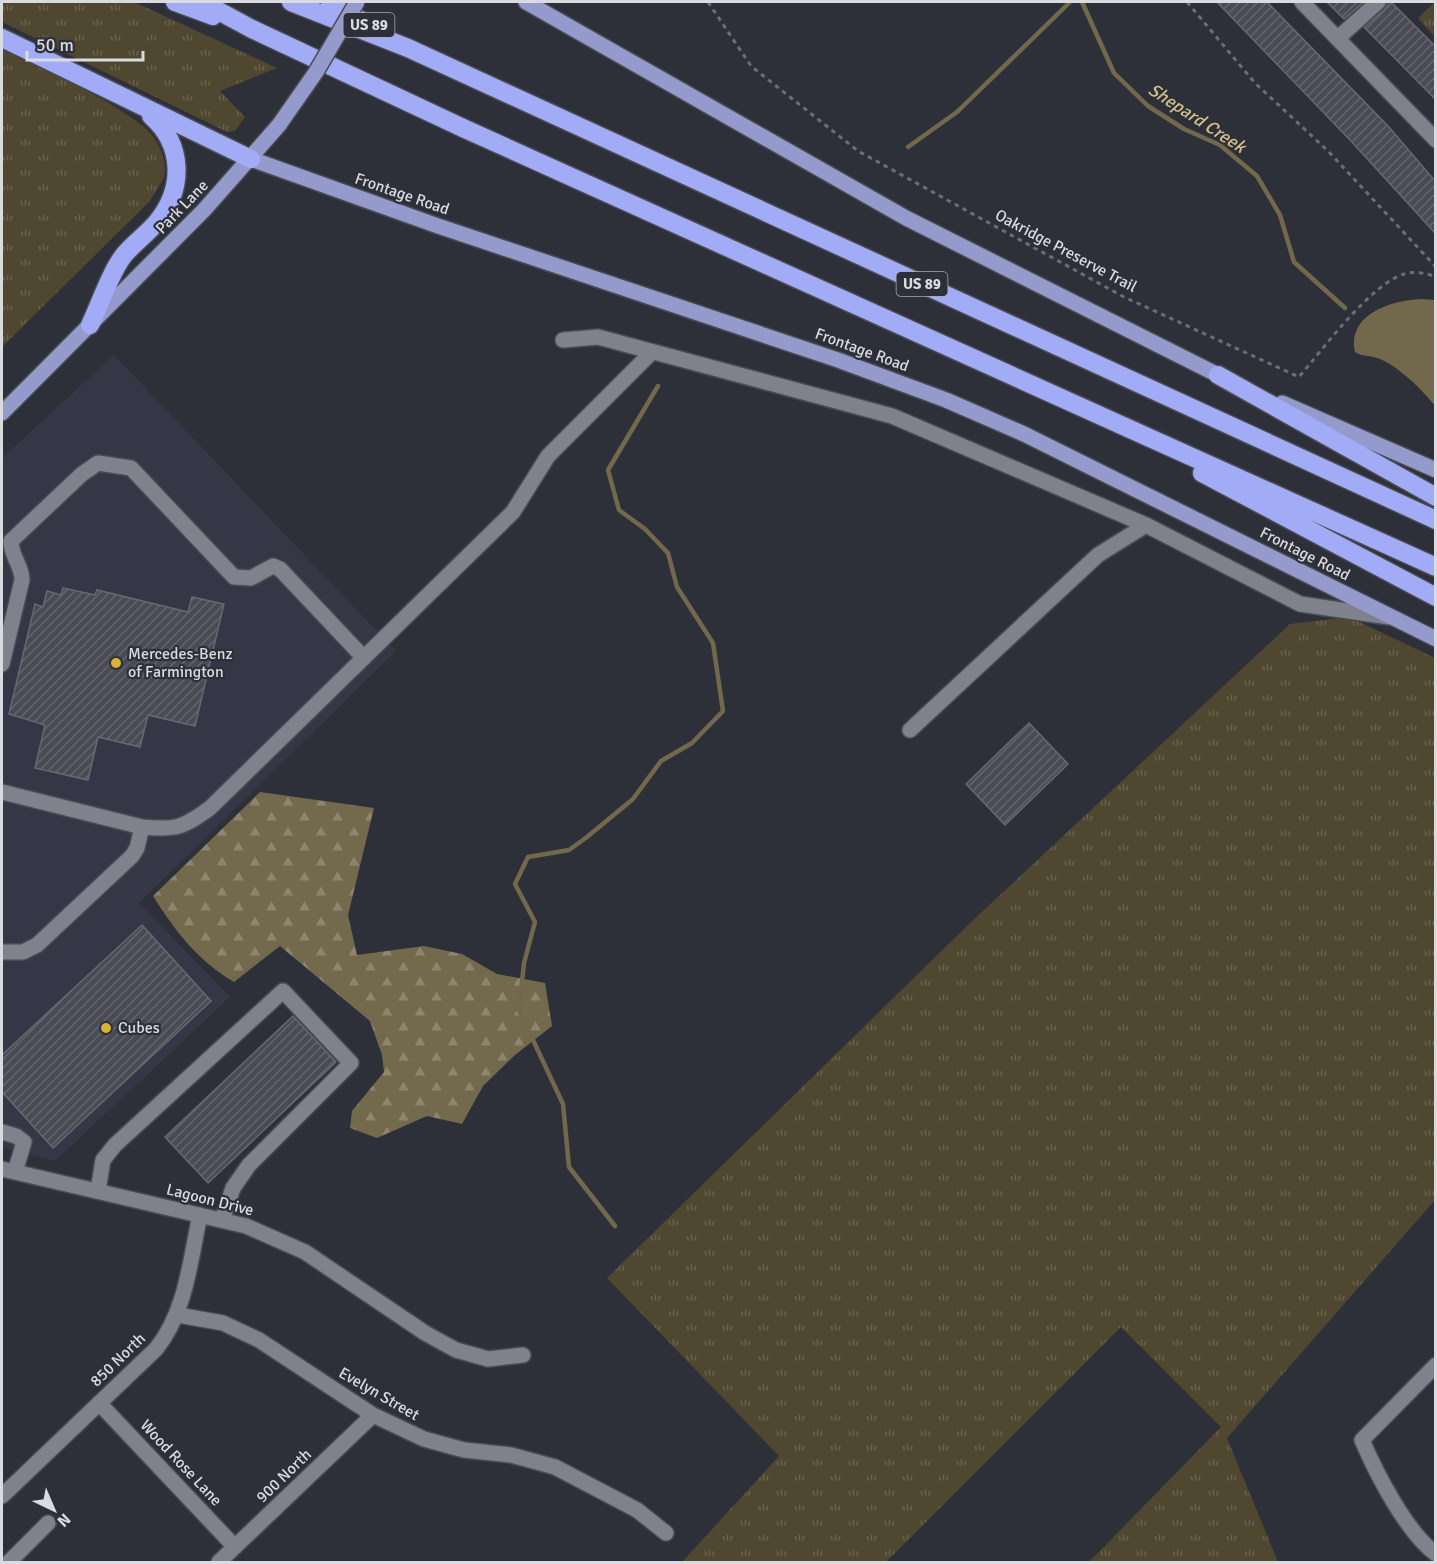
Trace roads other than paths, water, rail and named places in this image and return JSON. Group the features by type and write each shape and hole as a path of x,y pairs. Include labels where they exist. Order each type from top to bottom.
{"highway":[{"path":"175,2 252,29"},
{"path":"202,2 252,29 463,128 1436,567"},
{"path":"291,2 408,48"},
{"name":"US 89","path":"330,2 408,48 1436,520"},
{"path":"2,38 251,159"},
{"path":"90,325 123,256 148,232 165,210 177,177 176,155 166,132 149,114 130,101"},
{"path":"1218,375 1436,497"},
{"path":"1049,392 1436,597"}],"main road":[{"name":"Park Lane","path":"2,413 182,233 251,159 279,125 326,58 357,2"},
{"path":"526,2 906,219 1218,375 1436,470"},
{"name":"Frontage Road","path":"251,159 438,226 838,360 946,400 1024,434 1436,639"}],"street":[{"path":"1302,2 1436,140"},
{"path":"1338,38 1378,2"},
{"path":"563,340 598,338 892,416 1146,525 1300,604 1391,617"},
{"path":"2,792 142,827 163,829 186,825 210,808 513,512 548,456 652,352"},
{"path":"2,664 22,580 22,568 11,553 11,541 82,474 98,463 113,463 130,468 234,577 251,578 273,566 280,569 364,658"},
{"path":"910,730 1098,555 1146,525"},
{"path":"2,952 22,952 37,945 132,856 137,848 142,827"},
{"path":"98,1191 103,1160 115,1145 283,991 351,1063 249,1166 233,1188 222,1220"},
{"path":"2,1132 16,1136 24,1142 8,1171"},
{"name":"Lagoon Drive","path":"8,1171 246,1226 305,1252 425,1333 456,1350 488,1359 523,1355"},
{"name":"850 North","path":"2,1496 168,1335 178,1315 200,1215"},
{"name":"Evelyn Street","path":"178,1315 223,1323 259,1340 373,1415 423,1439 464,1450 511,1455 555,1467 637,1510 666,1533"},
{"path":"1436,1365 1362,1440 1376,1473 1424,1545 1436,1554"},
{"name":"Wood Rose Lane","path":"99,1403 235,1547"},
{"name":"900 North","path":"219,1563 373,1415"},
{"path":"9,1563 48,1524"}],"waterway":[{"path":"908,147 957,112 1070,2"},
{"name":"Shepard Creek","path":"1082,2 1114,73 1148,106 1184,129 1220,145 1257,176 1280,215 1294,262 1345,308"},
{"path":"615,1226 569,1167 563,1104 519,1010 524,963 535,922 515,884 528,857 569,850 587,837 633,799 661,761 692,743 723,711 713,643 677,587 668,553 645,529 619,510 608,470 658,386"}],"place":[{"name":"Mercedes-Benz of Farmington","path":"116,663"},
{"name":"Cubes","path":"106,1028"}]}
